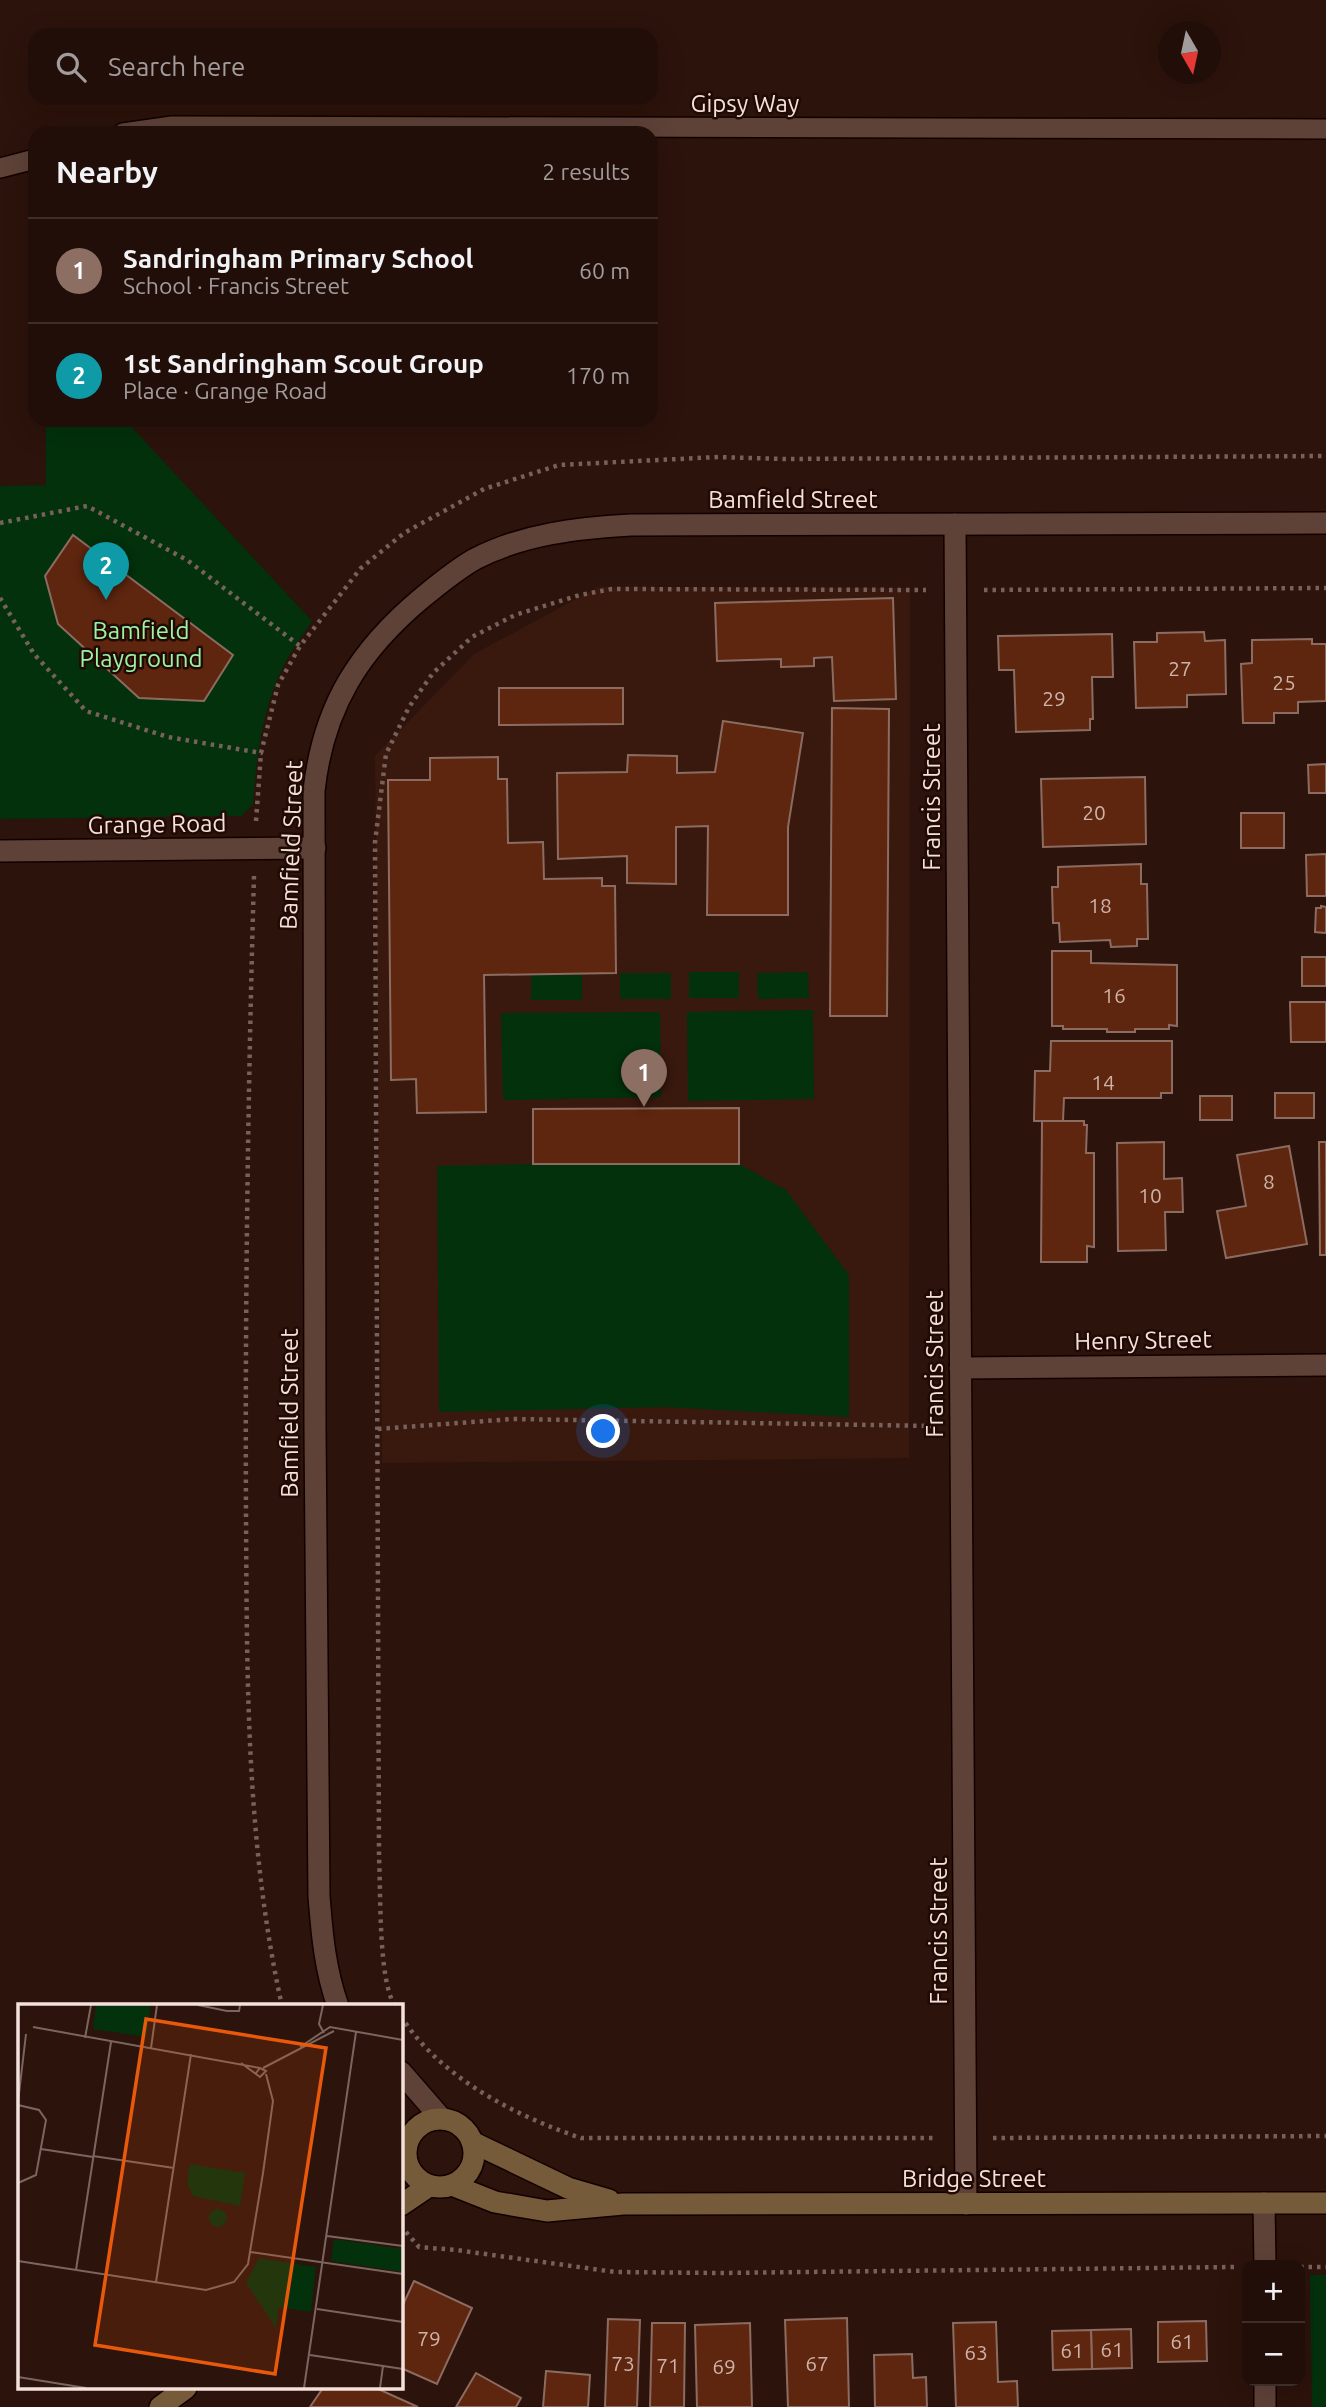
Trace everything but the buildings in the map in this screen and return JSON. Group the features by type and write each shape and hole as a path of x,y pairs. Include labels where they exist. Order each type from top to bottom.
{"street":[{"name":"Bamfield Street","path":"337,2004 326,1962 319,1896 314,791 318,758 328,723 348,681 373,644 436,586 475,559 554,532 591,527 1326,523"},
{"name":"Francis Street","path":"955,524 967,2204"},
{"name":"Grange Road","path":"0,852 314,848"},
{"name":"Henry Street","path":"960,1368 1326,1365"},
{"path":"402,2073 441,2118 460,2125 468,2132 472,2142 475,2152 469,2172 462,2180 445,2188 429,2186 413,2175 403,2152 414,2130 422,2124 441,2118"},
{"name":"Bridge Street","path":"472,2142 568,2188 622,2204"},
{"name":"Bridge Street","path":"452,2185 495,2203 547,2211 622,2204 1326,2203"},
{"path":"402,2204 429,2186"},
{"path":"1264,2203 1265,2260"},
{"path":"1265,2386 1265,2407"},
{"path":"160,2407 184,2390"},
{"path":"173,2407 186,2390"}],"lane":[{"name":"Gipsy Way","path":"658,128 1326,129"},
{"path":"0,168 28,161"}],"path":[{"path":"394,2004 390,1999 384,1964 379,1857 375,1245 376,842 386,754 410,707 433,673 472,637 515,615 580,595 612,589 1326,588"},
{"path":"0,598 34,654 86,711 168,737 261,753"},
{"path":"282,2004 268,1943 255,1842 247,1698 245,1371 255,849 261,753 278,685 300,646"},
{"path":"378,1429 513,1419 961,1426"},
{"path":"402,2018 450,2070 504,2105 549,2127 581,2138 1326,2136"},
{"path":"402,2228 419,2247 615,2272 1242,2267"},
{"path":"1305,2267 1326,2267"}],"shaded area":[{"path":"598,587 910,588 909,1458 382,1463 375,756 474,654"}],"green space":[{"name":"Bamfield Playground","path":"46,427 132,427 312,621 276,683 261,734 253,805 241,816 0,819 0,486 46,485"},
{"path":"689,972 739,972 739,998 689,998"},
{"path":"808,972 809,998 758,999 757,973"},
{"path":"620,973 671,973 671,999 620,999"},
{"path":"582,974 582,1000 531,1000 531,975"},
{"path":"813,1010 814,1099 688,1101 687,1012"},
{"path":"660,1012 661,1097 503,1100 501,1013"},
{"path":"739,1164 786,1190 849,1275 849,1417 664,1407 439,1412 437,1166"},
{"path":"1310,2275 1326,2275 1326,2407 1312,2407"}],"place":[{"name":"1st Sandringham Scout Group","path":"106,600"},
{"name":"Sandringham Primary School","path":"644,1107"}]}
